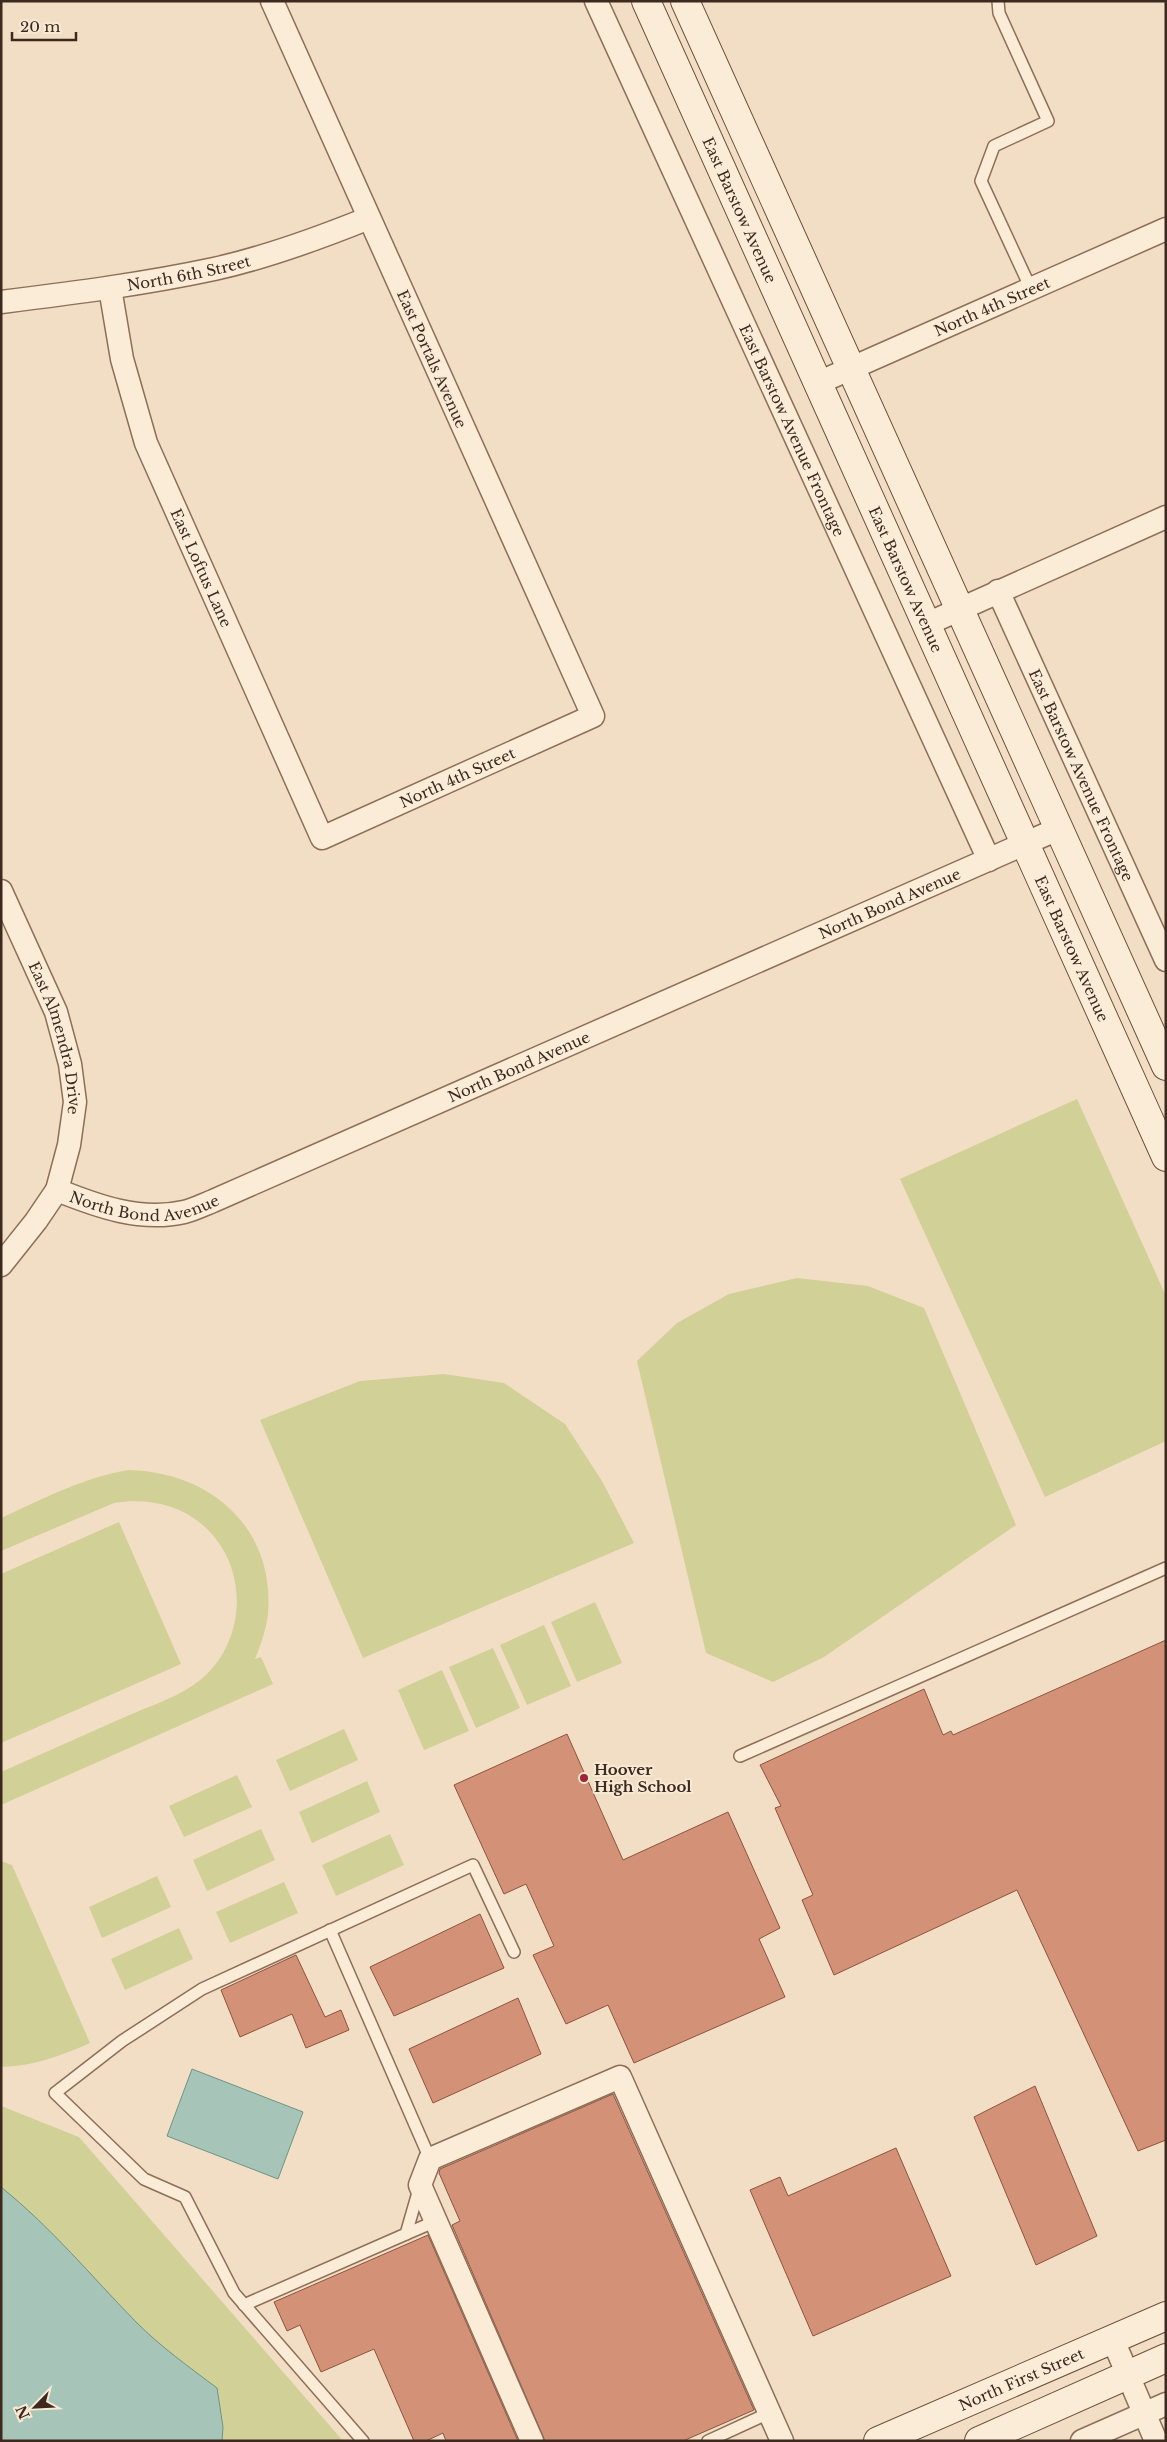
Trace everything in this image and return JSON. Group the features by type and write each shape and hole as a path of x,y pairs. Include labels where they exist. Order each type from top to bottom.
{"main road":[{"name":"East Barstow Avenue","path":"646,1 1166,1156"},
{"path":"685,1 1166,1066"},
{"name":"North First Street","path":"878,2441 1166,2316"},
{"path":"979,2441 1166,2358"}],"street":[{"name":"East Portals Avenue","path":"272,1 593,716"},
{"name":"East Barstow Avenue Frontage","path":"596,1 989,860"},
{"name":"North 6th Street","path":"1,302 110,288 216,268 327,235 369,218"},
{"name":"North 4th Street","path":"818,383 1166,229"},
{"name":"East Loftus Lane","path":"110,288 122,359 146,443 322,838"},
{"path":"927,624 1166,517"},
{"name":"East Barstow Avenue Frontage","path":"998,592 1166,960"},
{"name":"North 4th Street","path":"322,838 593,716"},
{"name":"North Bond Avenue","path":"1,1265 36,1221 57,1190 116,1211 150,1215 184,1212 213,1201 1058,829"},
{"name":"East Almendra Drive","path":"1,892 56,1012 70,1064 75,1102 69,1145 57,1190"},
{"path":"532,2441 420,2184 430,2158 620,2076 782,2441"},
{"path":"1112,2340 1156,2441"},
{"path":"1082,2441 1166,2404"}],"lane":[{"path":"998,1 999,13 1048,121 994,146 981,181 1031,289"},
{"path":"740,1756 1166,1568"},
{"path":"363,2441 234,2293 185,2197 144,2179 56,2093 122,2041 202,1989 473,1865 514,1952"},
{"path":"330,1930 430,2158"},
{"path":"406,2234 420,2184"},
{"path":"244,2305 436,2221"},
{"path":"708,2441 769,2413"}],"shaded area":[{"path":"1077,1099 1166,1296 1166,1441 1045,1497 900,1179"},
{"path":"797,1278 868,1286 924,1308 1016,1525 824,1657 773,1682 706,1653 637,1361 677,1323 729,1294"},
{"path":"444,1374 504,1383 565,1424 602,1481 634,1543 363,1658 260,1420 360,1381"},
{"path":"129,1470 159,1473 186,1481 211,1494 232,1510 249,1531 261,1556 267,1583 268,1614 263,1637 255,1659 261,1657 273,1684 1,1805 1,1772 184,1691 209,1672 221,1656 230,1637 236,1617 237,1597 234,1576 227,1557 216,1539 206,1528 183,1512 170,1507 157,1503 143,1502 114,1503 1,1551 1,1518 80,1483"},
{"path":"119,1522 181,1664 1,1743 1,1574"},
{"path":"595,1602 622,1663 577,1682 551,1622"},
{"path":"544,1625 571,1686 527,1705 500,1645"},
{"path":"493,1648 520,1708 476,1728 449,1667"},
{"path":"442,1670 469,1731 424,1750 398,1690"},
{"path":"344,1729 358,1760 290,1791 276,1760"},
{"path":"237,1775 252,1807 184,1837 169,1806"},
{"path":"367,1781 380,1812 312,1843 299,1812"},
{"path":"261,1829 275,1860 207,1891 193,1860"},
{"path":"390,1834 404,1865 336,1896 322,1865"},
{"path":"1,1861 12,1865 90,2043 47,2060 1,2067"},
{"path":"157,1876 171,1907 102,1938 89,1907"},
{"path":"284,1882 298,1913 230,1943 216,1912"},
{"path":"179,1928 193,1959 125,1990 111,1959"},
{"path":"192,2069 303,2112 278,2179 167,2136"},
{"path":"1,2106 79,2137 343,2441 1,2441"},
{"path":"1,2187 54,2235 146,2331 217,2388 223,2427 222,2441 1,2441"}],"building":[{"path":"1166,1640 1166,2140 1138,2151 1017,1890 834,1975 802,1900 813,1895 775,1808 781,1806 760,1765 924,1689 943,1735 951,1731 953,1735"},
{"path":"567,1734 623,1860 728,1812 780,1928 759,1939 785,1997 634,2063 608,2005 566,2024 533,1955 554,1946 526,1884 504,1894 454,1785"},
{"path":"480,1914 504,1968 394,2016 370,1967"},
{"path":"296,1955 325,2017 341,2010 349,2030 306,2048 292,2014 240,2037 221,1990"},
{"path":"518,1998 541,2054 433,2103 409,2049"},
{"path":"1035,2086 1097,2236 1036,2265 974,2117"},
{"path":"613,2094 754,2410 683,2441 545,2441 452,2225 460,2221 439,2173 440,2169"},
{"path":"896,2148 951,2276 813,2336 750,2190 780,2177 788,2196"},
{"path":"428,2235 518,2441 446,2441 443,2433 426,2441 414,2441 374,2349 321,2372 300,2325 287,2331 274,2302"}],"place":[{"name":"Hoover High School","path":"584,1778"}]}
